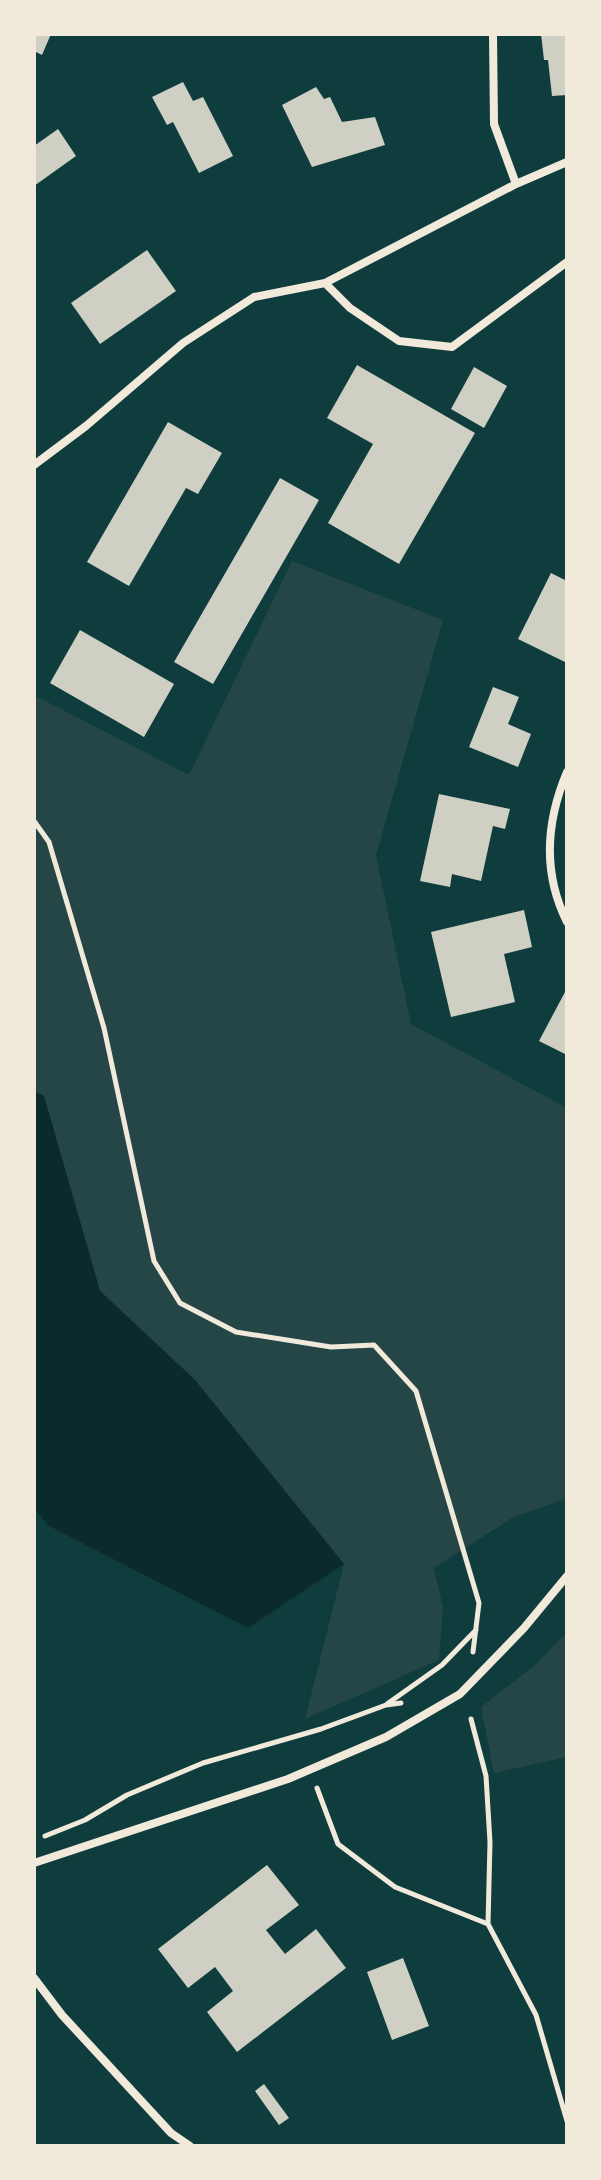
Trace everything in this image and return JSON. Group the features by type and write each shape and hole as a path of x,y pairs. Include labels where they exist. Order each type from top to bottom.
{"street":[{"path":"493,34 494,124 516,184"},
{"path":"34,465 86,426 183,343 254,297 325,283 516,184 567,162"},
{"path":"325,283 350,308 399,341 452,347 567,262"},
{"path":"567,772 553,806 549,858 550,876 567,922"},
{"path":"34,1863 288,1779 386,1737 460,1694 524,1628 567,1576"},
{"path":"34,1978 62,2015 131,2090 171,2133 190,2146"}],"path":[{"path":"34,821 49,842 104,1028 154,1261 180,1303 236,1332 331,1347 374,1345 416,1391 479,1603 475,1649 469,1660"},
{"path":"34,1840 85,1820 127,1795 203,1763 321,1729 386,1705 442,1665 476,1630"},
{"path":"386,1705 415,1703"},
{"path":"471,1719 486,1776 490,1842 488,1924 536,2015 567,2121"},
{"path":"310,1768 338,1844 395,1887 488,1924"}],"shaded area":[{"path":"292,561 443,620 376,855 411,1024 567,1108 567,1498 512,1518 434,1568 443,1608 439,1660 305,1719 344,1564 195,1380 100,1291 44,1096 34,1091 34,695 189,775"},
{"path":"34,1091 44,1096 100,1291 195,1380 344,1564 248,1628 49,1526 34,1508"},
{"path":"567,1632 567,1757 494,1773 481,1707 535,1665"}],"building":[{"path":"34,34 51,34 42,55 34,51"},
{"path":"541,34 567,34 567,95 552,96"},
{"path":"183,82 193,101 203,97 233,156 199,173 173,122 167,125 152,97"},
{"path":"316,87 324,99 330,97 342,122 375,117 385,145 312,167 282,105"},
{"path":"58,129 76,156 34,186 34,146"},
{"path":"147,250 176,291 100,344 71,303"},
{"path":"357,365 475,433 399,564 328,523 373,444 327,418"},
{"path":"474,367 507,386 484,428 451,409"},
{"path":"168,422 222,453 198,494 186,488 129,586 87,562"},
{"path":"280,478 319,500 213,684 174,662"},
{"path":"551,573 567,581 567,663 518,639"},
{"path":"80,630 174,684 144,737 50,683"},
{"path":"493,687 519,697 508,724 531,734 518,767 469,747"},
{"path":"439,794 510,809 505,829 493,826 481,881 452,874 450,887 420,881"},
{"path":"524,910 532,947 504,954 515,1002 451,1017 431,932"},
{"path":"567,993 567,1055 539,1041"},
{"path":"267,1865 299,1905 266,1930 285,1954 316,1929 346,1968 237,2052 207,2012 233,1991 215,1967 188,1988 158,1949"},
{"path":"403,1958 429,2026 392,2040 367,1972"},
{"path":"264,2084 289,2118 279,2125 255,2091"}]}
